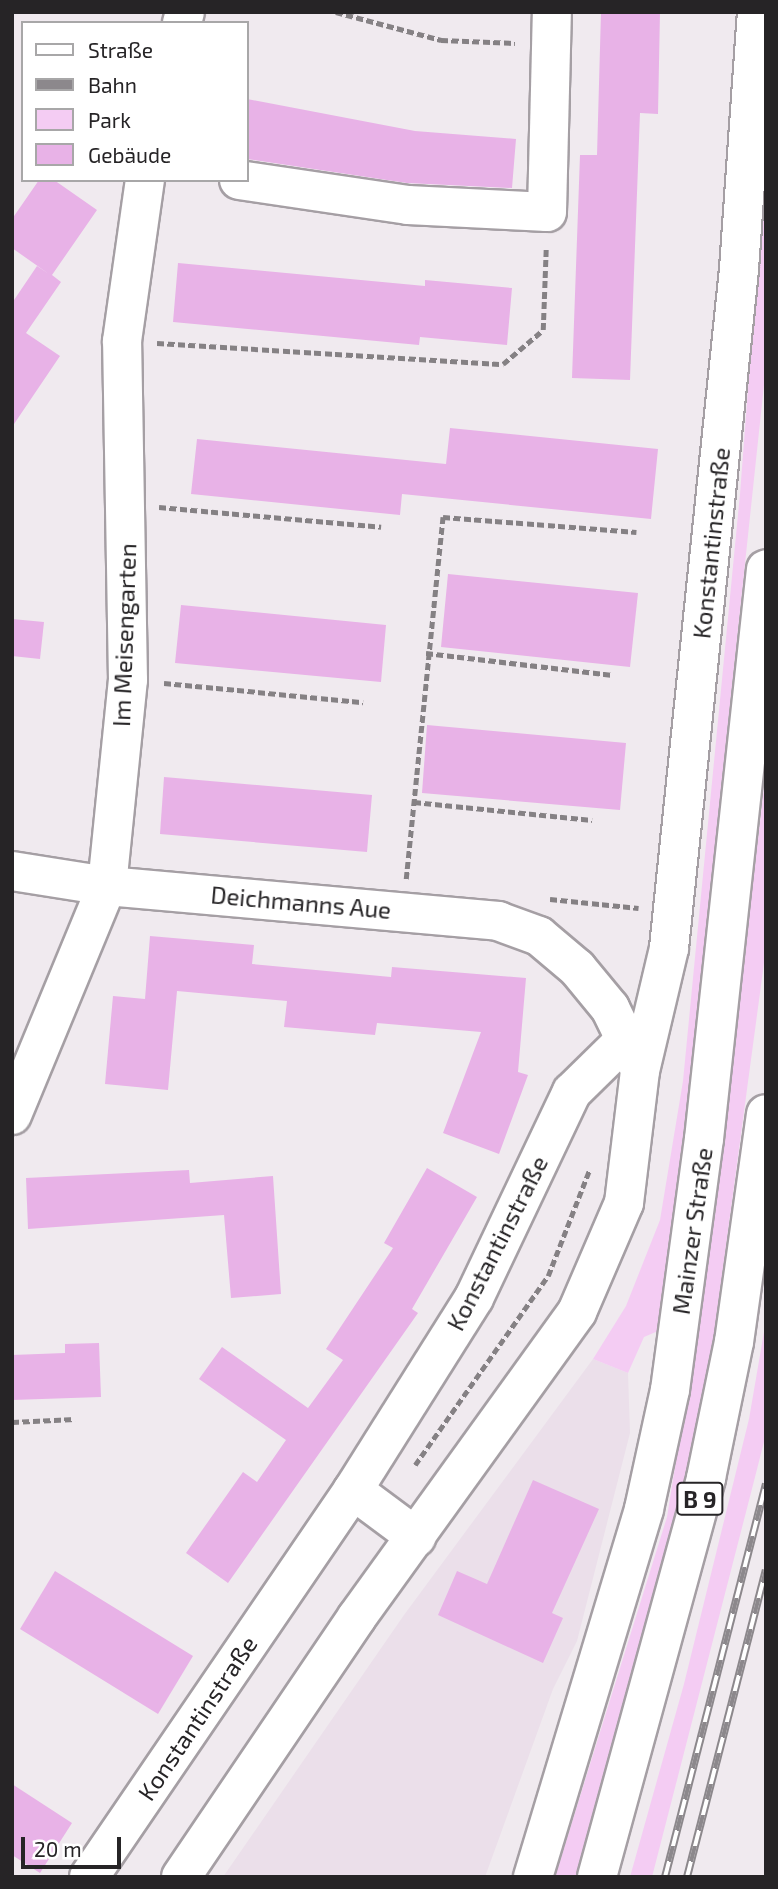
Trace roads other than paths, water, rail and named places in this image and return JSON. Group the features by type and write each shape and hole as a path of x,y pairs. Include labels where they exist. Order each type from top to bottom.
{"street":[{"name":"Konstantinstraße","path":"181,1877 416,1537 577,1312 624,1203 634,1055 671,934 739,269 757,12"},
{"path":"248,181 408,205 547,212 551,29"},
{"name":"Im Meisengarten","path":"12,1115 107,886 128,680 127,504 122,341 145,182"},
{"name":"Mainzer Straße","path":"534,1877 643,1509 670,1391 704,1139 766,569"},
{"name":"Deichmanns Aue","path":"12,871 107,886 498,921 539,936 577,968 634,1055"},
{"name":"Konstantinstraße","path":"89,1877 353,1490 474,1298 572,1092 634,1055"},
{"name":"B 9","path":"597,1877 706,1478 734,1342 766,1114"},
{"path":"353,1490 416,1537"}],"railway":[{"path":"665,1877 766,1484"},
{"path":"687,1877 766,1570"}]}
